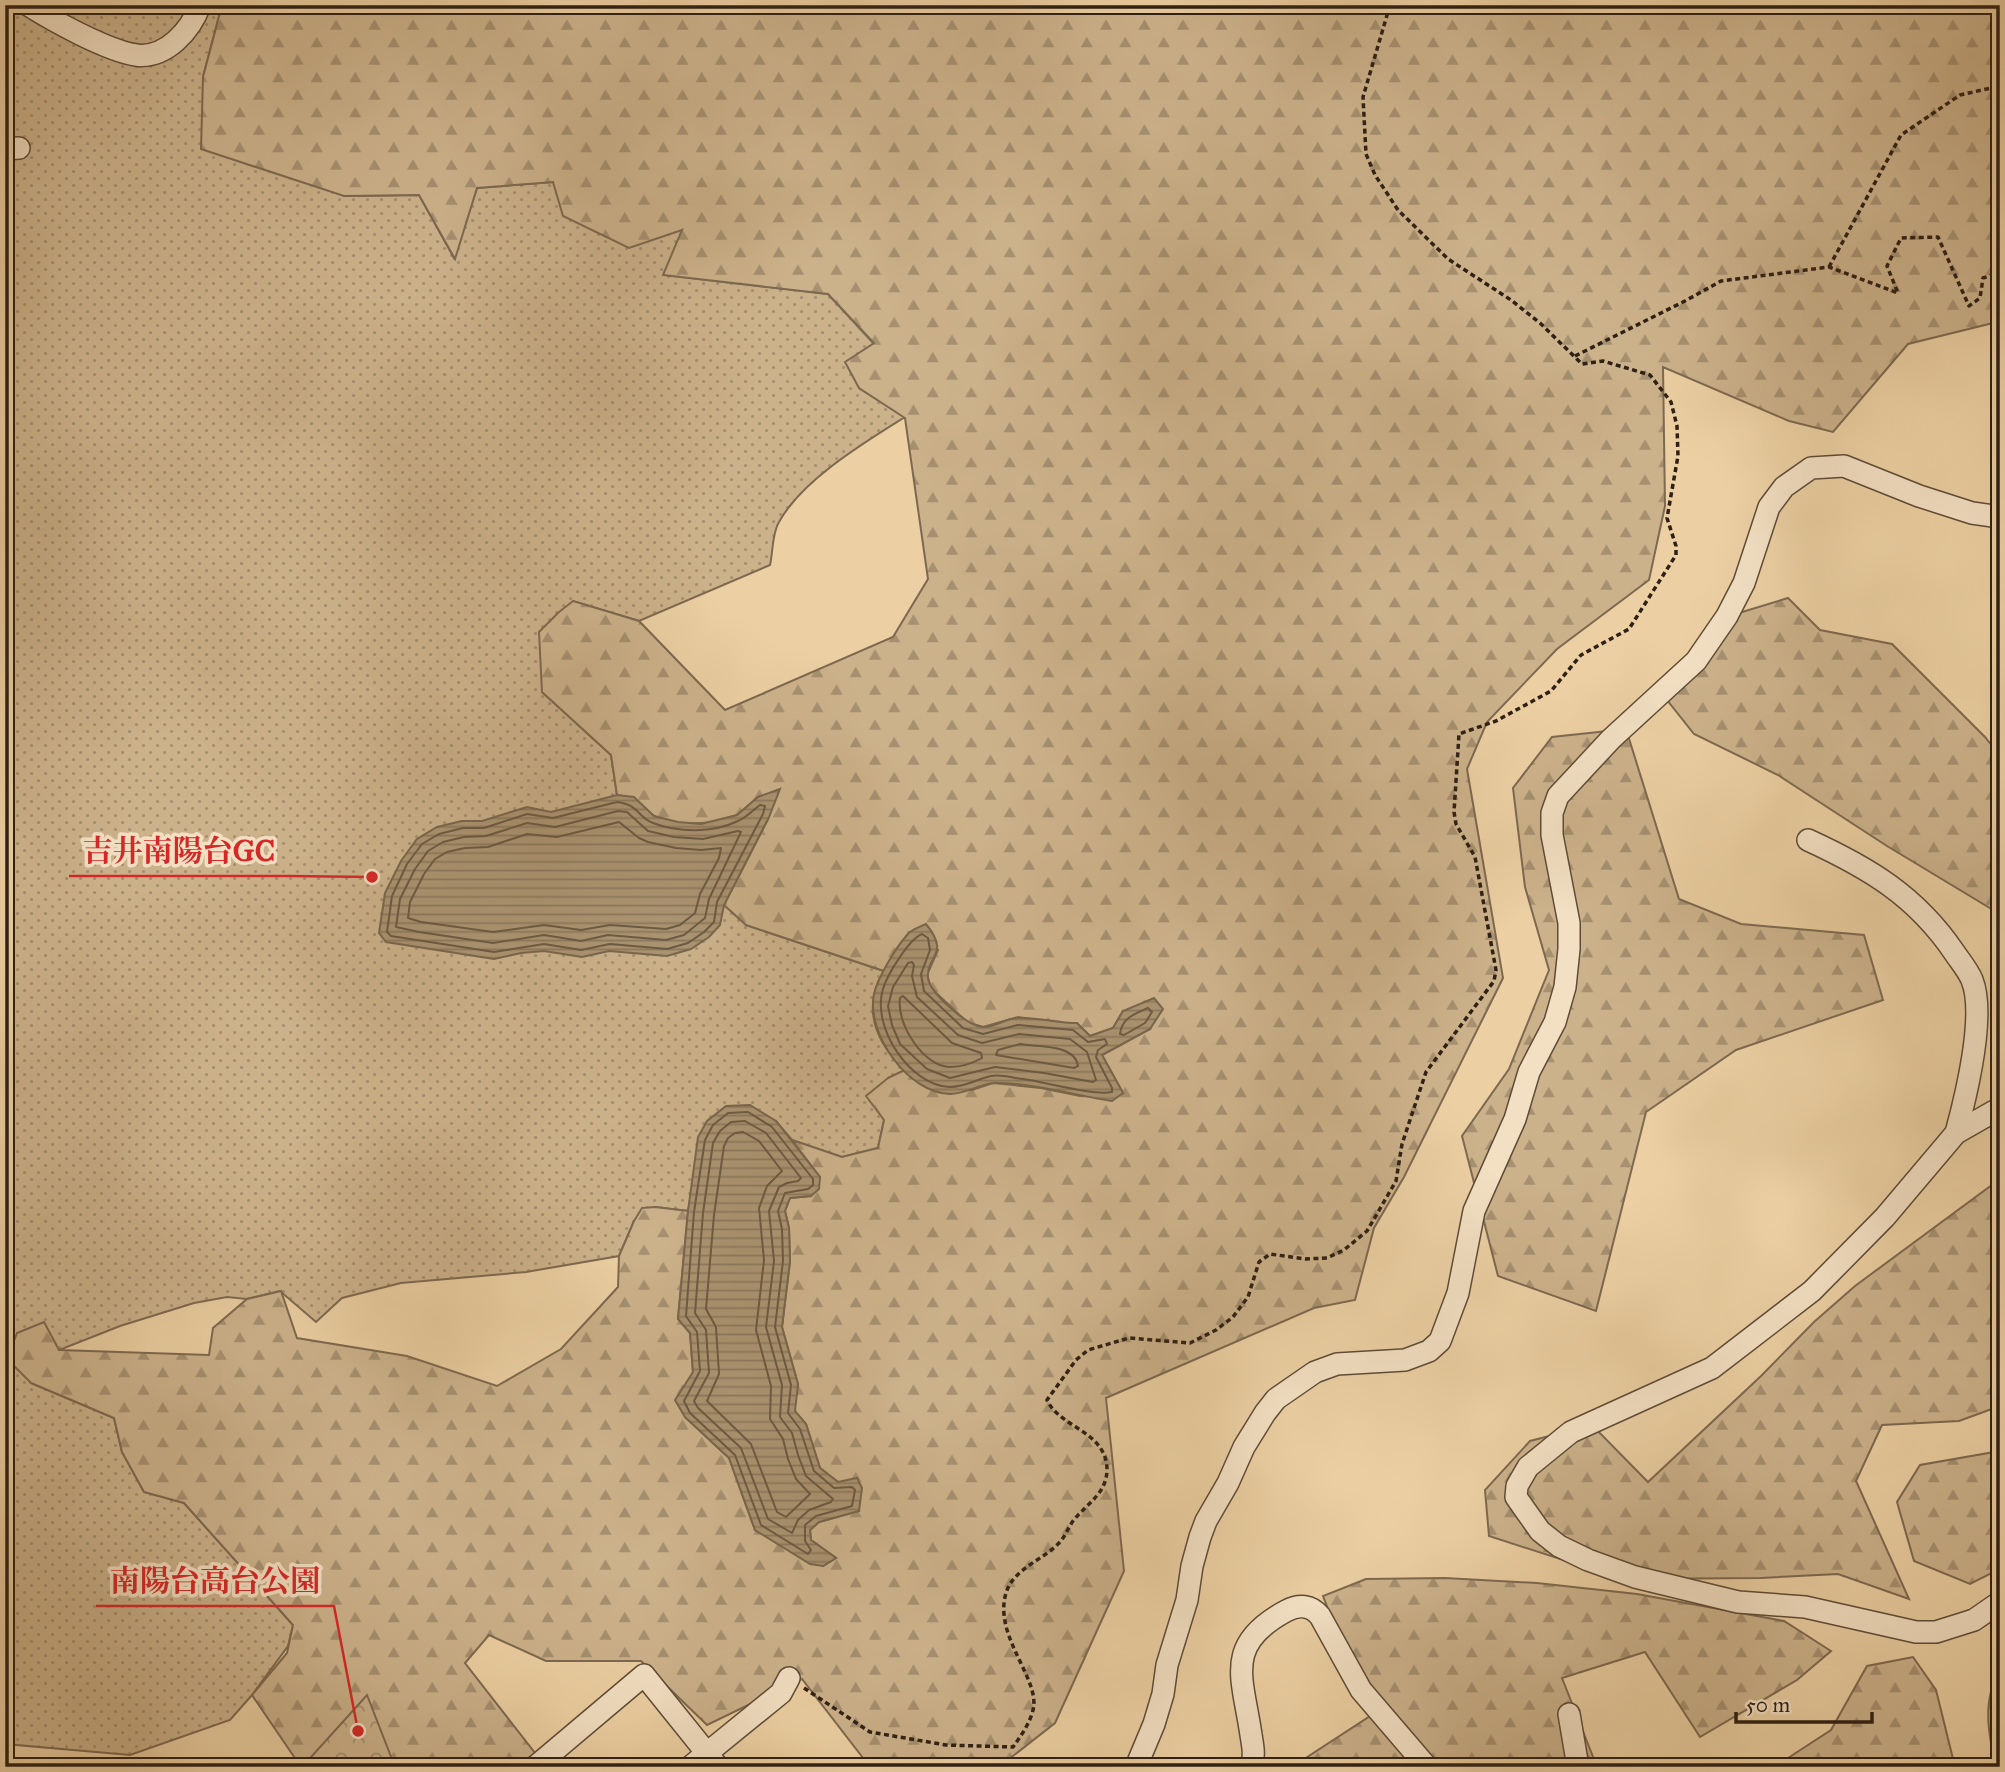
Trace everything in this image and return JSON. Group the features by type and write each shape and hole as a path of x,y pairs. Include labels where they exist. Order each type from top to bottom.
{"street":[{"path":"28,5 53,21 139,56 157,52 174,43 190,25 200,5"},
{"path":"1136,1767 1163,1694 1167,1665 1187,1600 1192,1566 1206,1521 1228,1483 1244,1447 1265,1413 1276,1399 1315,1372 1337,1364 1405,1360 1429,1351 1440,1341 1462,1275 1474,1210 1515,1119 1529,1072 1555,1022 1565,987 1569,923 1552,835 1552,813 1558,796 1611,739 1696,661 1727,616 1744,583 1769,507 1784,487 1811,468 1844,466 1940,503 1972,513 2000,517"},
{"path":"1808,840 1882,879 1906,899 1936,926 1972,981 1976,1005 1972,1065 1956,1133"},
{"path":"2000,1108 1956,1133 1885,1217 1812,1291 1712,1368 1571,1432 1528,1467 1517,1486 1516,1497 1540,1531 1559,1546 1588,1560 1635,1577 1738,1602 1814,1608 1916,1632 1936,1632 1975,1620 2000,1602"},
{"path":"1251,1767 1255,1758 1243,1698 1242,1655 1253,1636 1264,1625 1289,1609 1305,1606 1313,1608 1320,1616 1361,1690 1427,1767"},
{"path":"535,1767 644,1675 712,1760"},
{"path":"690,1767 712,1760 781,1693 789,1678"},
{"path":"1569,1714 1578,1767"}],"path":[{"path":"789,1678 870,1732 946,1745 1013,1747 1026,1728 1034,1709 1034,1694 1006,1632 1006,1593 1018,1574 1060,1542 1074,1519 1098,1496 1106,1480 1104,1453 1090,1435 1052,1410 1047,1400 1076,1360 1088,1350 1129,1338 1190,1343 1216,1330 1233,1317 1248,1297 1259,1262 1270,1254 1305,1259 1327,1258 1359,1240 1396,1181 1402,1144 1426,1072 1494,981 1496,970 1475,858 1456,824 1454,812 1459,734 1496,721 1551,691 1581,654 1629,629 1675,555 1676,546 1667,518 1678,456 1678,426 1671,402 1650,375 1603,361 1582,364 1540,323 1511,300 1448,259 1398,210 1375,175 1366,154 1363,97 1390,5"},
{"path":"1829,267 1901,135 1960,95 2000,86"},
{"path":"1575,356 1685,302 1721,281 1829,267 1898,293 1887,266 1900,238 1938,237 1969,306 1980,298 1983,278 1992,275 2000,283"}],"green space":[{"path":"5,5 222,5 203,77 344,196 419,195 454,258 477,188 554,182 683,230 664,275 828,294 874,344 859,388 905,417 836,463 789,506 777,526 770,565 639,621 573,601 542,692 611,755 617,795 758,797 746,925 884,971 874,998 875,1024 886,1048 905,1070 888,1078 879,1111 884,1120 878,1148 842,1157 792,1140 776,1121 694,1180 688,1211 655,1207 634,1221 619,1256 526,1272 401,1283 342,1298 316,1322 280,1291 247,1299 227,1297 194,1303 120,1326 59,1350 31,1383 114,1418 122,1452 144,1492 184,1503 293,1625 288,1646 230,1720 130,1755 5,1744"},
{"path":"222,5 2000,5 2000,319 1908,344 1833,432 1789,421 1663,367 1665,506 1649,580 1557,649 1487,722 1467,769 1503,978 1404,1177 1374,1228 1355,1300 1314,1308 1106,1398 1124,1571 1055,1723 999,1767 870,1767 802,1679 707,1725 641,1661 546,1661 489,1635 465,1663 535,1753 522,1767 301,1767 252,1695 287,1653 293,1625 184,1503 144,1492 122,1452 114,1418 31,1383 7,1359 17,1333 44,1322 59,1350 209,1355 213,1328 247,1299 281,1291 297,1338 407,1356 497,1386 561,1349 618,1287 619,1256 642,1208 688,1211 678,1319 690,1333 693,1372 685,1417 729,1458 755,1530 823,1566 836,1558 811,1540 810,1530 819,1522 859,1511 838,1482 820,1468 806,1424 794,1411 798,1384 782,1327 790,1261 789,1228 785,1211 790,1198 811,1196 820,1177 792,1140 842,1157 878,1148 884,1120 866,1096 888,1078 905,1070 918,1082 933,1090 972,1090 993,1083 1041,1088 1080,1096 1123,1093 1102,1055 1150,1029 1123,1011 1113,1028 1090,1036 1077,1023 1018,1017 983,1027 967,1022 931,988 927,975 938,950 909,932 884,971 746,925 724,905 769,817 758,797 730,818 695,823 661,819 635,800 617,795 611,755 542,692 539,632 573,601 639,621 725,710 893,637 928,579 905,418 859,388 845,362 874,343 828,294 663,275 682,230 629,248 563,216 553,182 477,188 455,259 419,195 344,196 201,149 203,77"},
{"path":"1788,598 1820,630 1892,644 1985,737 2000,756 2000,918 1993,910 1887,846 1778,775 1694,734 1656,686 1739,613"},
{"path":"1626,729 1679,899 1741,924 1864,935 1883,1000 1736,1050 1646,1112 1596,1311 1498,1276 1462,1136 1509,1069 1549,970 1525,887 1513,788 1552,737"},
{"path":"2000,1179 2000,1406 1959,1421 1882,1425 1856,1481 1909,1599 1838,1574 1761,1578 1622,1579 1489,1536 1485,1490 1530,1441 1592,1425 1648,1482 1855,1286"},
{"path":"2000,1451 2000,1569 1970,1584 1914,1561 1897,1502 1920,1465"},
{"path":"1445,1578 1537,1583 1637,1594 1784,1621 1831,1651 1797,1680 1700,1737 1645,1652 1562,1678 1597,1767 1292,1767 1370,1716 1323,1596 1366,1579"},
{"path":"1913,1657 1936,1690 1955,1767 1769,1767 1831,1730 1867,1666"},
{"path":"2000,1672 2000,1767 1996,1767 1988,1718 1990,1694"},
{"path":"367,1695 395,1767 302,1767"}],"water":[{"path":"780,789 769,817 724,905 720,925 709,937 691,949 667,956 609,951 582,957 544,951 494,959 386,942 379,933 385,893 401,861 417,839 437,827 462,821 482,821 527,807 551,812 617,795 634,797 654,816 701,824 737,815 758,797"},
{"path":"926,924 937,942 936,954 928,970 930,984 950,1007 975,1025 986,1027 1014,1018 1033,1018 1077,1023 1090,1036 1113,1028 1123,1011 1154,998 1163,1009 1150,1029 1102,1055 1123,1093 1112,1101 1039,1087 996,1083 950,1094 919,1084 905,1072 883,1043 873,1010 874,994 883,971 903,940 912,931"},
{"path":"750,1105 776,1121 820,1177 819,1189 811,1196 790,1198 785,1211 789,1228 790,1261 782,1327 798,1384 795,1411 806,1424 820,1468 838,1482 857,1478 862,1488 859,1511 819,1522 810,1530 811,1540 836,1558 823,1566 810,1564 755,1530 729,1458 685,1417 675,1400 693,1372 690,1333 678,1319 698,1137 707,1121 726,1106"}],"place":[{"name":"吉井南陽台GC","path":"372,877"},
{"name":"南陽台高台公園","path":"358,1731"}]}
